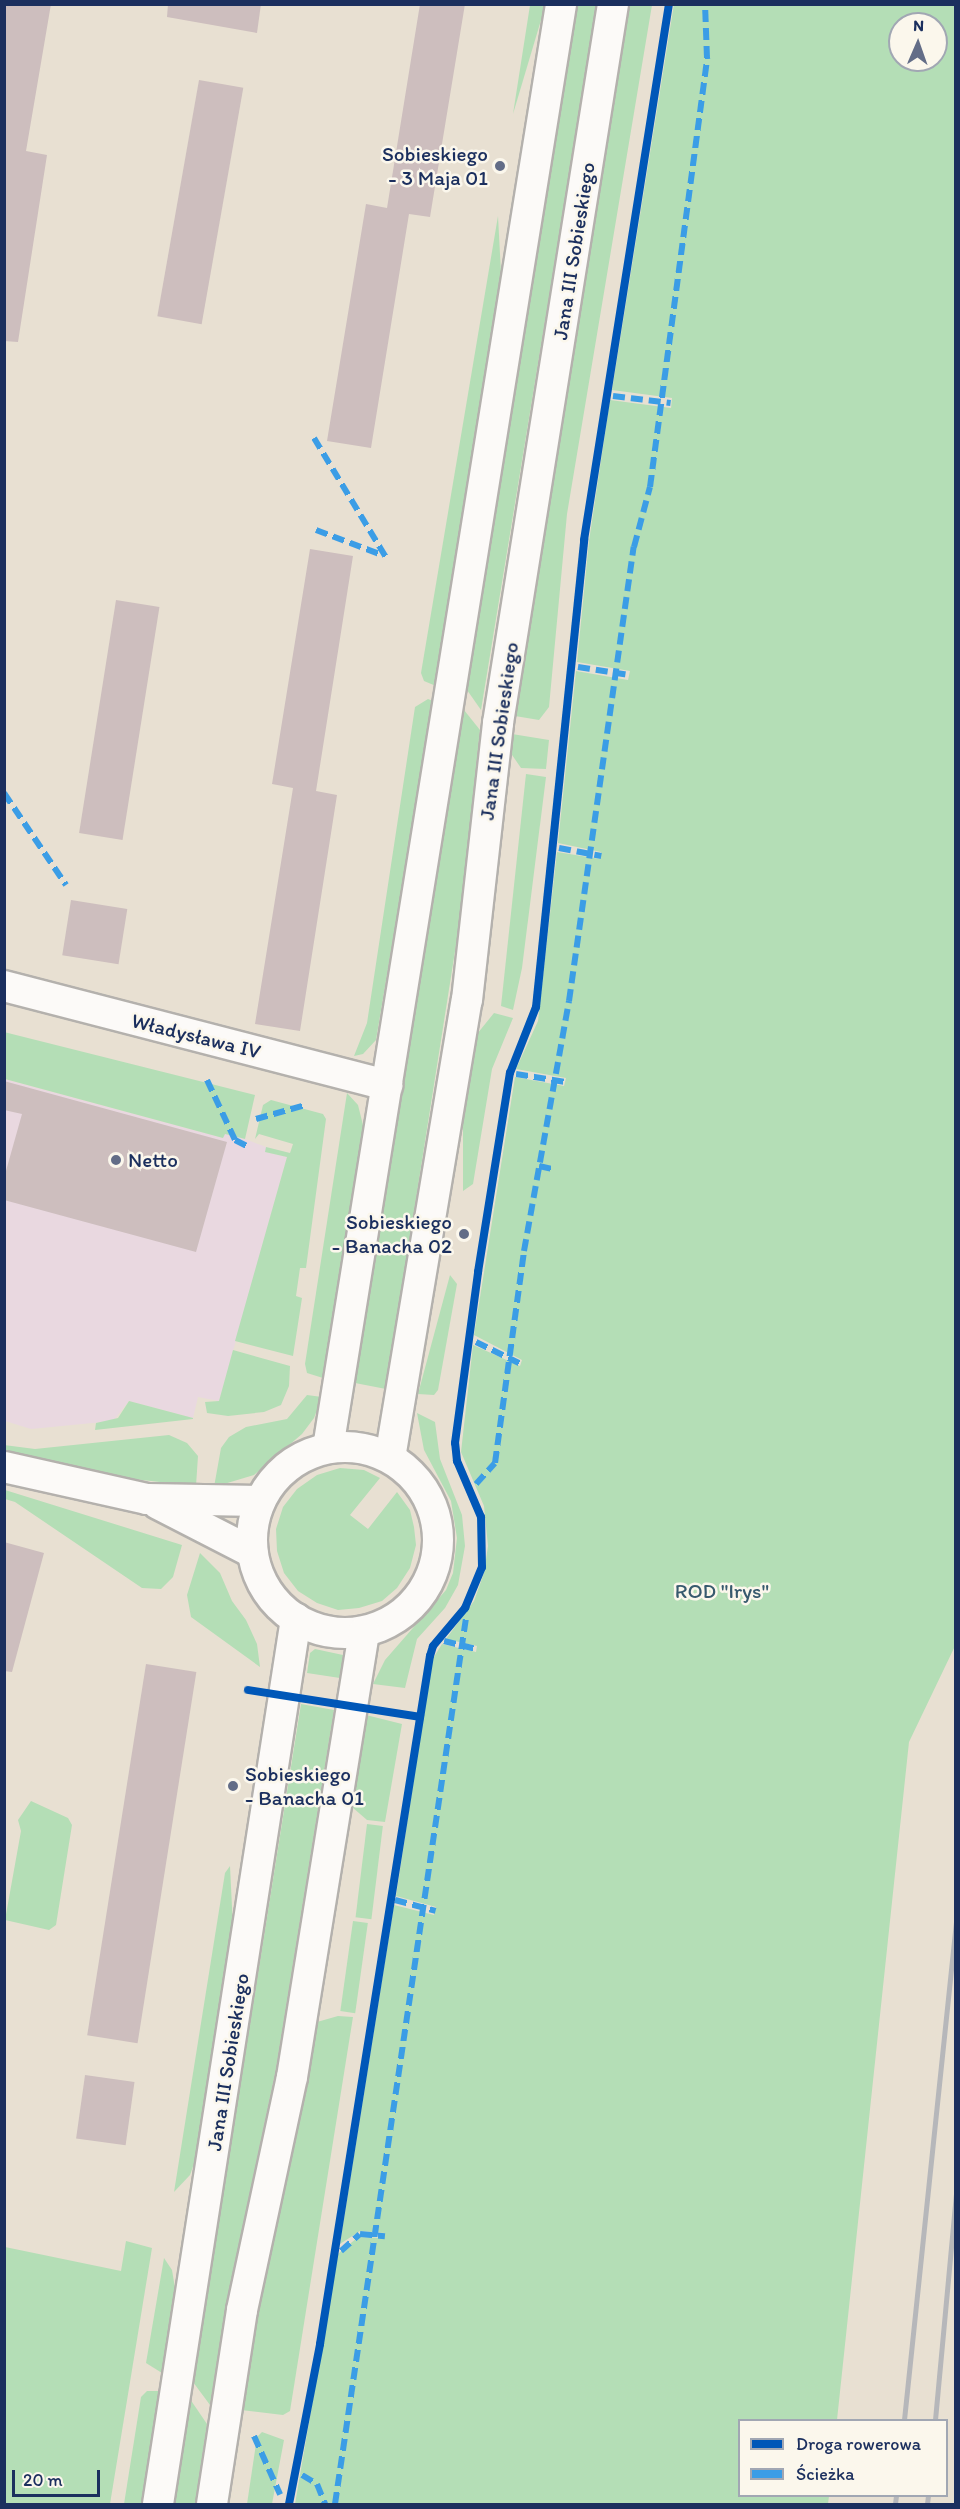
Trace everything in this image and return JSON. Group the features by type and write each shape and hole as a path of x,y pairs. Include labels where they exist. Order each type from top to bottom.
{"street":[{"path":"328,1448 561,4"},
{"name":"Jana III Sobieskiego","path":"390,1458 466,1000 498,723 613,4"},
{"name":"Władysława IV","path":"4,986 387,1085"},
{"path":"350,1447 390,1458 410,1473 426,1493 435,1516 437,1558 424,1591 398,1617 364,1632 341,1634 317,1629 296,1619 270,1594 260,1578 252,1552 252,1526 260,1501 288,1466 328,1448 350,1447"},
{"path":"4,1467 147,1499 260,1501"},
{"path":"147,1499 252,1552"},
{"name":"Jana III Sobieskiego","path":"158,2505 296,1619"},
{"path":"212,2505 242,2310 292,2077 364,1632"}],"shaded area":[{"path":"4,1079 223,1138 224,1133 266,1147 266,1152 287,1157 219,1401 198,1397 193,1418 129,1401 113,1421 31,1429 5,1421"}],"green space":[{"name":"ROD \"Irys\"","path":"674,4 955,5 955,1646 909,1742 837,2419 738,2419 738,2497 829,2497 828,2504 295,2504 338,2254 358,2237 384,2238 385,2233 360,2231 340,2244 394,1905 434,1915 436,1907 396,1896 432,1660 442,1644 476,1652 477,1646 446,1639 474,1601 484,1573 488,1546 484,1506 461,1452 473,1345 520,1366 522,1360 474,1335 515,1077 564,1086 566,1078 516,1069 538,1021 557,852 600,859 601,852 558,843 576,671 628,680 630,671 577,662 589,541 610,400 671,408 672,398 612,390"},
{"path":"530,5 543,5 544,10 513,114"},
{"path":"577,5 597,5 481,710 467,690"},
{"path":"630,5 652,5 567,514 549,707 539,720 515,716"},
{"path":"498,216 501,273 436,686 424,681 421,673"},
{"path":"428,699 433,701 376,1040 363,1054 354,1056 367,1023 415,707"},
{"path":"464,710 480,730 459,926 386,1389 355,1383"},
{"path":"512,734 549,740 546,769 521,768 510,752"},
{"path":"526,774 546,777 522,968 513,1010 501,1006"},
{"path":"494,1013 513,1018 492,1069 473,1184 463,1191 463,1116 477,1034"},
{"path":"4,1032 255,1095 245,1139 225,1134 223,1138 5,1079"},
{"path":"347,1093 358,1105 364,1129 323,1378 307,1373 305,1364"},
{"path":"271,1100 323,1114 326,1119 306,1268 300,1268 296,1296 302,1298 293,1356 235,1341 287,1157 265,1152 266,1147 290,1153 293,1144 259,1134 255,1139 263,1105"},
{"path":"450,1275 457,1284 438,1390 434,1395 418,1394"},
{"path":"233,1350 290,1366 289,1386 281,1405 264,1412 228,1416 207,1413 205,1402 219,1401"},
{"path":"307,1395 322,1397 314,1418 302,1434 254,1475 214,1487 221,1448 229,1437 246,1427 287,1419"},
{"path":"129,1401 193,1419 95,1430 96,1423 118,1418"},
{"path":"417,1413 435,1422 440,1459 462,1515 465,1546 458,1585 445,1608 417,1639 405,1688 373,1684 385,1660 446,1590 453,1573 457,1538 451,1501 424,1450"},
{"path":"169,1435 187,1443 198,1456 196,1486 124,1478 5,1453 4,1445 35,1449"},
{"path":"340,1468 364,1470 380,1478 350,1515 368,1529 397,1492 410,1510 416,1545 410,1568 397,1588 382,1601 359,1608 338,1610 317,1603 298,1591 284,1573 277,1551 276,1529 283,1507 297,1489 317,1475"},
{"path":"5,1490 182,1545 173,1577 161,1589 142,1588 15,1502 5,1499"},
{"path":"200,1553 220,1573 232,1601 246,1620 257,1644 260,1667 191,1617 187,1595"},
{"path":"315,1649 343,1655 340,1678 307,1673 310,1653"},
{"path":"301,1704 334,1710 276,2069 226,2305 210,2405 193,2382"},
{"path":"366,1715 402,1724 385,1822 367,1820 352,1807"},
{"path":"31,1801 68,1818 72,1825 56,1925 49,1930 5,1920 21,1831 18,1820"},
{"path":"367,1824 383,1826 371,1919 356,1917"},
{"path":"230,1866 233,1928 199,2150 190,2175 174,2192 225,1873"},
{"path":"353,1921 368,1923 355,2013 340,2011"},
{"path":"338,2016 353,2017 290,2411 283,2415 241,2410 258,2309 317,2022"},
{"path":"126,2241 152,2248 110,2504 5,2504 5,2247 121,2271"},
{"path":"164,2258 172,2270 175,2288 162,2373 146,2363"},
{"path":"147,2391 159,2391 141,2504 124,2504 141,2397"},
{"path":"190,2399 207,2424 195,2504 174,2504"},
{"path":"262,2432 284,2440 272,2504 247,2504 257,2437"}],"building":[{"path":"4,4 51,4 26,151 47,155 18,342 4,341"},
{"path":"168,4 261,4 257,33 167,17"},
{"path":"420,4 465,4 430,217 409,214 371,448 327,441 366,204 387,208"},
{"path":"199,80 243,88 202,324 157,316"},
{"path":"310,549 353,556 316,791 337,795 300,1031 255,1024 293,788 272,784"},
{"path":"116,600 159,607 123,840 79,833"},
{"path":"71,900 127,909 119,964 62,955"},
{"name":"Netto","path":"4,1081 227,1142 196,1252 4,1200 4,1178 22,1114 4,1110"},
{"path":"4,1542 44,1553 12,1672 4,1671"},
{"path":"146,1664 196,1672 138,2043 87,2035"},
{"path":"85,2075 135,2082 126,2145 76,2138"}],"railway":[{"path":"904,2419 956,1922"},
{"path":"935,2419 956,2195"},
{"path":"895,2504 896,2497"},
{"path":"927,2504 928,2497"}],"marked path":[{"path":"476,1484 495,1463 524,1251 569,1001 634,547 650,487 707,58 705,4"},
{"path":"613,396 671,403"},
{"path":"314,438 387,559"},
{"path":"316,530 382,555"},
{"path":"578,667 629,675"},
{"path":"4,793 66,885"},
{"path":"559,848 601,856"},
{"path":"516,1074 565,1082"},
{"path":"207,1080 235,1140 249,1147"},
{"path":"256,1119 305,1105"},
{"path":"539,1166 552,1169"},
{"path":"476,1342 521,1364"},
{"path":"335,2504 466,1618"},
{"path":"444,1641 476,1649"},
{"path":"395,1900 436,1911"},
{"path":"341,2251 360,2234 385,2236"},
{"path":"254,2436 280,2494"},
{"path":"302,2475 317,2484 325,2504"}],"cycle path":[{"path":"289,2504 320,2344 430,1656 433,1646 465,1608 482,1567 481,1517 457,1461 455,1443 478,1272 510,1073 536,1007 584,540 669,4"},
{"path":"248,1690 420,1717"}],"place":[{"name":"Sobieskiego - 3 Maja 01","path":"500,166"},
{"name":"Netto","path":"116,1160"},
{"name":"Sobieskiego - Banacha 02","path":"464,1234"},
{"name":"Sobieskiego - Banacha 01","path":"233,1786"}]}
